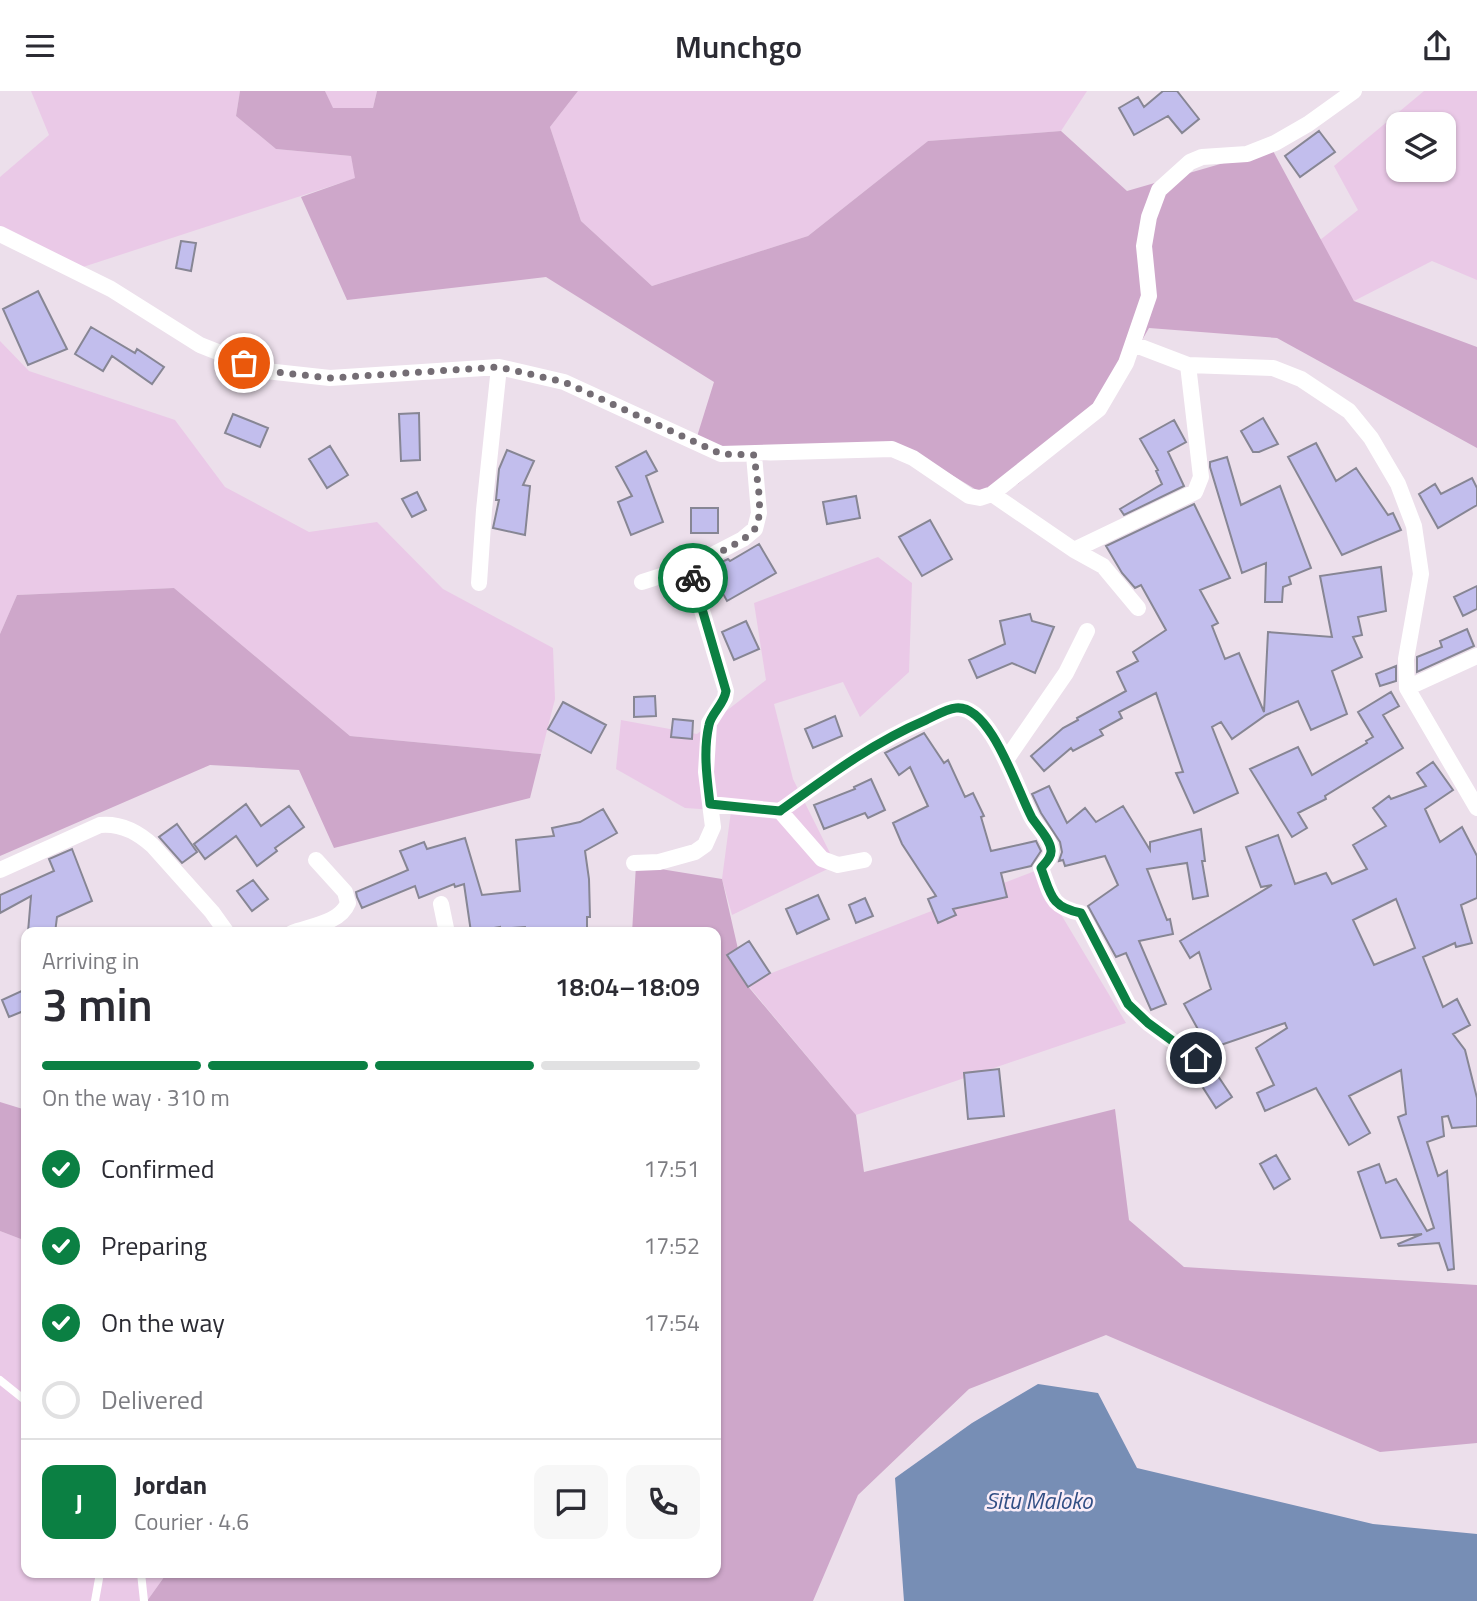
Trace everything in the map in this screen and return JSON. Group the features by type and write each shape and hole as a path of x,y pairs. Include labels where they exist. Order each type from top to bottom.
{"street":[{"path":"0,234 111,289 200,345 266,371 330,378 499,367 564,382 721,454 892,449 913,458 969,496 980,498 992,494 1099,409 1126,363 1149,296 1144,246 1149,218 1159,190 1190,162 1202,157 1247,154 1275,143 1308,124 1354,91"},
{"path":"1133,345 1188,365 1273,368 1301,379 1349,411 1371,437 1398,484 1414,526 1421,574 1406,659 1407,688 1477,808"},
{"path":"1074,550 1195,492 1201,477 1188,365"},
{"path":"479,583 499,367"},
{"path":"642,582 689,567 743,539 755,529 759,513 754,455"},
{"path":"992,494 1102,566 1138,608"},
{"path":"634,863 659,862 695,852 705,845 713,827 706,772 709,723 725,698 726,691 689,567"},
{"path":"1006,759 1066,673 1087,631"},
{"path":"1407,688 1477,656"},
{"path":"710,804 780,811 863,752 908,728 955,708 967,709 983,721 1006,759 1032,817 1052,848 1051,856 1041,868 1055,903 1065,910 1081,913 1128,1004 1148,1023 1196,1058"},
{"path":"780,811 822,859 838,865 864,860"},
{"path":"0,870 100,825 116,823 153,846 223,927"},
{"path":"309,927 345,912 348,903 345,893 316,860"},
{"path":"441,904 446,927"}],"lane":[{"path":"0,1380 21,1397"},
{"path":"95,1601 99,1578"},
{"path":"142,1578 144,1601"}],"shaded area":[{"path":"31,91 240,91 236,116 276,149 351,156 356,178 83,267 0,226 0,177 49,135"},
{"path":"240,91 325,91 333,108 373,108 377,91 578,91 550,127 581,221 652,286 808,236 928,141 1061,131 1127,191 1272,149 1354,301 1477,347 1477,448 1277,338 1149,328 1104,407 1018,484 980,492 925,459 868,445 751,463 695,443 714,382 546,277 347,300 301,197 355,178 351,156 276,149 236,116"},
{"path":"325,91 377,91 373,108 332,108"},
{"path":"578,91 1087,91 1061,131 928,141 808,236 652,286 581,221 550,127"},
{"path":"1424,91 1477,91 1477,280 1432,261 1354,301 1320,240 1358,210 1334,166 1386,123 1386,182 1456,182 1456,112 1399,112"},
{"path":"0,341 29,371 175,420 225,487 309,532 377,522 443,589 553,648 555,699 541,754 350,736 174,588 17,595 0,634"},
{"path":"878,557 912,583 909,672 860,717 843,682 774,704 793,779 836,865 732,915 722,879 731,811 685,808 616,769 621,720 697,734 766,680 754,603"},
{"path":"174,588 350,736 541,754 530,798 334,848 299,770 210,765 0,856 0,634 17,595"},
{"path":"636,865 722,879 746,984 856,1115 864,1172 1115,1109 1129,1220 1184,1267 1477,1285 1477,1443 1380,1452 1106,1335 969,1389 858,1495 813,1601 147,1601 163,1578 721,1578 721,927 632,927"},
{"path":"1035,871 1126,1023 856,1115 746,983"},
{"path":"0,1102 21,1108 21,1239 0,1231"},
{"path":"0,1231 21,1239 21,1578 163,1578 147,1601 0,1601"}],"water":[{"name":"Situ Maloko","path":"1038,1384 1098,1393 1137,1468 1373,1524 1477,1534 1477,1601 904,1601 895,1478 972,1423"}],"building":[{"path":"1163,91 1177,91 1199,119 1182,133 1168,116 1134,135 1119,108 1138,97 1144,107"},
{"path":"1319,131 1335,152 1300,177 1285,156"},
{"path":"181,241 196,243 191,271 176,268"},
{"path":"38,291 67,349 28,365 3,309"},
{"path":"91,327 135,353 137,349 164,367 152,384 112,356 103,371 75,354"},
{"path":"419,413 420,460 401,461 399,414"},
{"path":"233,414 268,428 260,447 225,433"},
{"path":"1263,418 1278,444 1253,452 1241,431"},
{"path":"1174,420 1186,442 1168,452 1184,486 1124,515 1120,509 1162,484 1156,471 1158,470 1140,439"},
{"path":"1316,443 1336,481 1356,468 1388,515 1393,513 1401,530 1342,555 1288,457"},
{"path":"330,446 348,475 327,488 309,459"},
{"path":"507,450 534,461 523,485 530,486 525,535 493,528 499,500 496,500 499,469"},
{"path":"646,451 657,471 646,476 663,522 631,535 618,502 632,496 616,467"},
{"path":"1227,457 1241,505 1280,486 1311,568 1289,577 1291,584 1283,587 1282,602 1265,602 1266,563 1242,573 1210,467 1210,462"},
{"path":"1472,478 1477,488 1477,505 1438,528 1419,494 1435,484 1441,494"},
{"path":"417,492 426,510 412,517 402,499"},
{"path":"856,496 860,518 827,524 823,502"},
{"path":"1194,504 1230,578 1200,590 1218,623 1212,626 1225,659 1239,653 1264,712 1268,632 1332,637 1320,576 1381,567 1386,611 1358,617 1362,635 1353,637 1362,657 1332,671 1347,714 1311,730 1298,701 1266,715 1232,739 1221,722 1212,727 1238,793 1194,813 1176,773 1183,772 1156,693 1119,712 1122,718 1100,730 1103,735 1073,751 1071,748 1044,771 1031,756 1063,728 1078,720 1077,718 1126,691 1117,672 1138,661 1133,652 1166,630 1141,585 1135,588 1122,573 1106,546"},
{"path":"691,508 718,508 718,533 691,533"},
{"path":"930,520 952,559 922,576 899,537"},
{"path":"759,544 776,573 727,601 709,568 728,559 730,561"},
{"path":"1477,586 1477,609 1463,616 1454,597"},
{"path":"1030,614 1032,621 1054,627 1035,673 1012,663 977,678 969,660 1005,644 1000,621"},
{"path":"746,621 759,649 734,660 722,632"},
{"path":"1467,629 1474,646 1417,672 1417,657 1442,647 1440,641"},
{"path":"1396,666 1396,681 1380,686 1376,674"},
{"path":"1391,692 1399,706 1383,715 1403,748 1325,796 1326,799 1298,813 1307,828 1292,837 1250,769 1298,747 1312,775 1373,737 1358,712"},
{"path":"655,696 656,716 634,717 634,697"},
{"path":"563,702 606,725 591,753 548,729"},
{"path":"835,716 842,736 813,748 805,729"},
{"path":"673,719 693,721 692,739 671,737"},
{"path":"924,733 944,763 948,760 965,797 973,793 984,816 981,817 991,851 1036,841 1041,851 1031,866 1001,873 1007,897 953,909 956,915 938,923 928,899 936,896 902,844 893,823 928,806 910,767 899,775 885,753"},
{"path":"1433,762 1453,790 1425,809 1440,842 1462,827 1477,856 1477,898 1461,905 1472,943 1456,947 1455,943 1423,957 1443,1007 1457,999 1470,1025 1453,1034 1465,1050 1477,1098 1477,1126 1452,1128 1448,1116 1442,1117 1444,1136 1427,1142 1438,1176 1447,1171 1454,1269 1448,1270 1439,1243 1398,1244 1422,1234 1381,1238 1358,1172 1379,1164 1386,1183 1396,1179 1427,1231 1434,1228 1398,1117 1406,1114 1401,1070 1349,1096 1370,1133 1349,1145 1316,1088 1265,1111 1257,1093 1274,1085 1256,1048 1287,1028 1285,1023 1203,1051 1195,1044 1192,1036 1200,1033 1184,1004 1211,989 1199,952 1190,958 1180,941 1272,885 1261,887 1246,847 1278,835 1295,884 1326,873 1332,884 1367,869 1353,845 1386,826 1373,808 1389,796 1391,799 1426,786 1417,773","holes":["1396,899 1415,948 1374,965 1353,920"]},
{"path":"871,779 885,810 868,818 865,813 824,829 814,805 855,789 854,787"},
{"path":"1049,786 1067,823 1085,808 1096,822 1123,806 1150,850 1150,842 1201,829 1205,861 1202,861 1208,896 1193,899 1187,863 1147,869 1167,920 1170,919 1173,934 1139,941 1166,1004 1151,1010 1126,953 1116,957 1088,906 1118,885 1105,856 1065,866 1063,860 1059,861 1062,852 1060,842 1032,794"},
{"path":"246,804 261,826 289,806 304,827 275,848 277,851 257,866 236,836 205,859 194,844"},
{"path":"603,809 617,833 585,851 590,917 587,917 587,927 470,927 464,884 455,887 454,884 419,898 415,886 362,908 357,897 356,892 408,870 400,851 424,842 427,849 465,838 482,895 520,891 516,840 554,836 552,828 580,822"},
{"path":"177,824 197,852 182,863 159,837"},
{"path":"72,849 92,901 57,917 56,927 28,927 31,896 0,913 0,895 54,871 49,859"},
{"path":"253,880 268,899 252,911 237,891"},
{"path":"818,895 829,919 797,934 786,909"},
{"path":"865,898 873,916 856,923 849,905"},
{"path":"749,941 770,973 748,987 727,955"},
{"path":"21,991 21,1012 9,1017 2,1000"},
{"path":"999,1069 1004,1116 968,1119 964,1073"},
{"path":"1216,1073 1232,1097 1216,1108 1200,1083"},
{"path":"1276,1155 1290,1179 1274,1189 1260,1164"}],"way so far":[{"path":"244,363 266,371 330,378 499,367 564,382 721,454 754,455 759,513 755,529 743,539 689,567 693,578"}],"route":[{"path":"693,578 726,691 725,698 709,723 706,772 710,804 780,811 863,752 908,728 955,708 967,709 983,721 1006,759 1032,817 1052,848 1051,856 1041,868 1055,903 1065,910 1081,913 1128,1004 1148,1023 1196,1058"}]}
